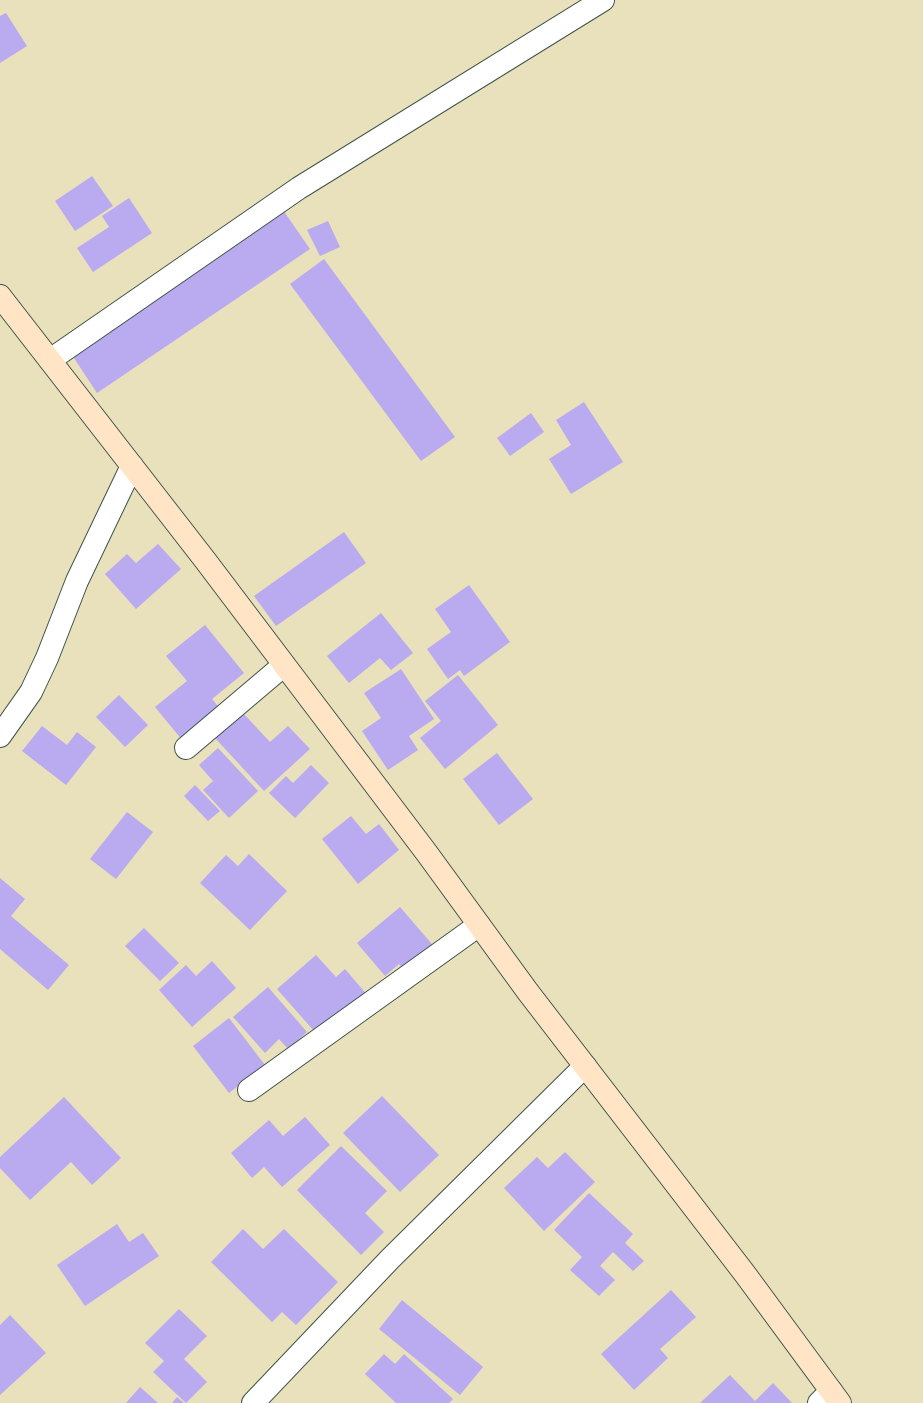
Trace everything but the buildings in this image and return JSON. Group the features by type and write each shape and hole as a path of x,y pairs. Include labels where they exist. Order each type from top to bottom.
{"street":[{"path":"50,360 300,188 603,0"},
{"path":"0,296 284,665 426,852 528,992 745,1274 830,1399"},
{"path":"0,736 31,692 47,658 76,581 132,466"},
{"path":"186,748 284,665"},
{"path":"249,1090 364,1009 479,925"},
{"path":"253,1403 390,1259 585,1066"}]}
